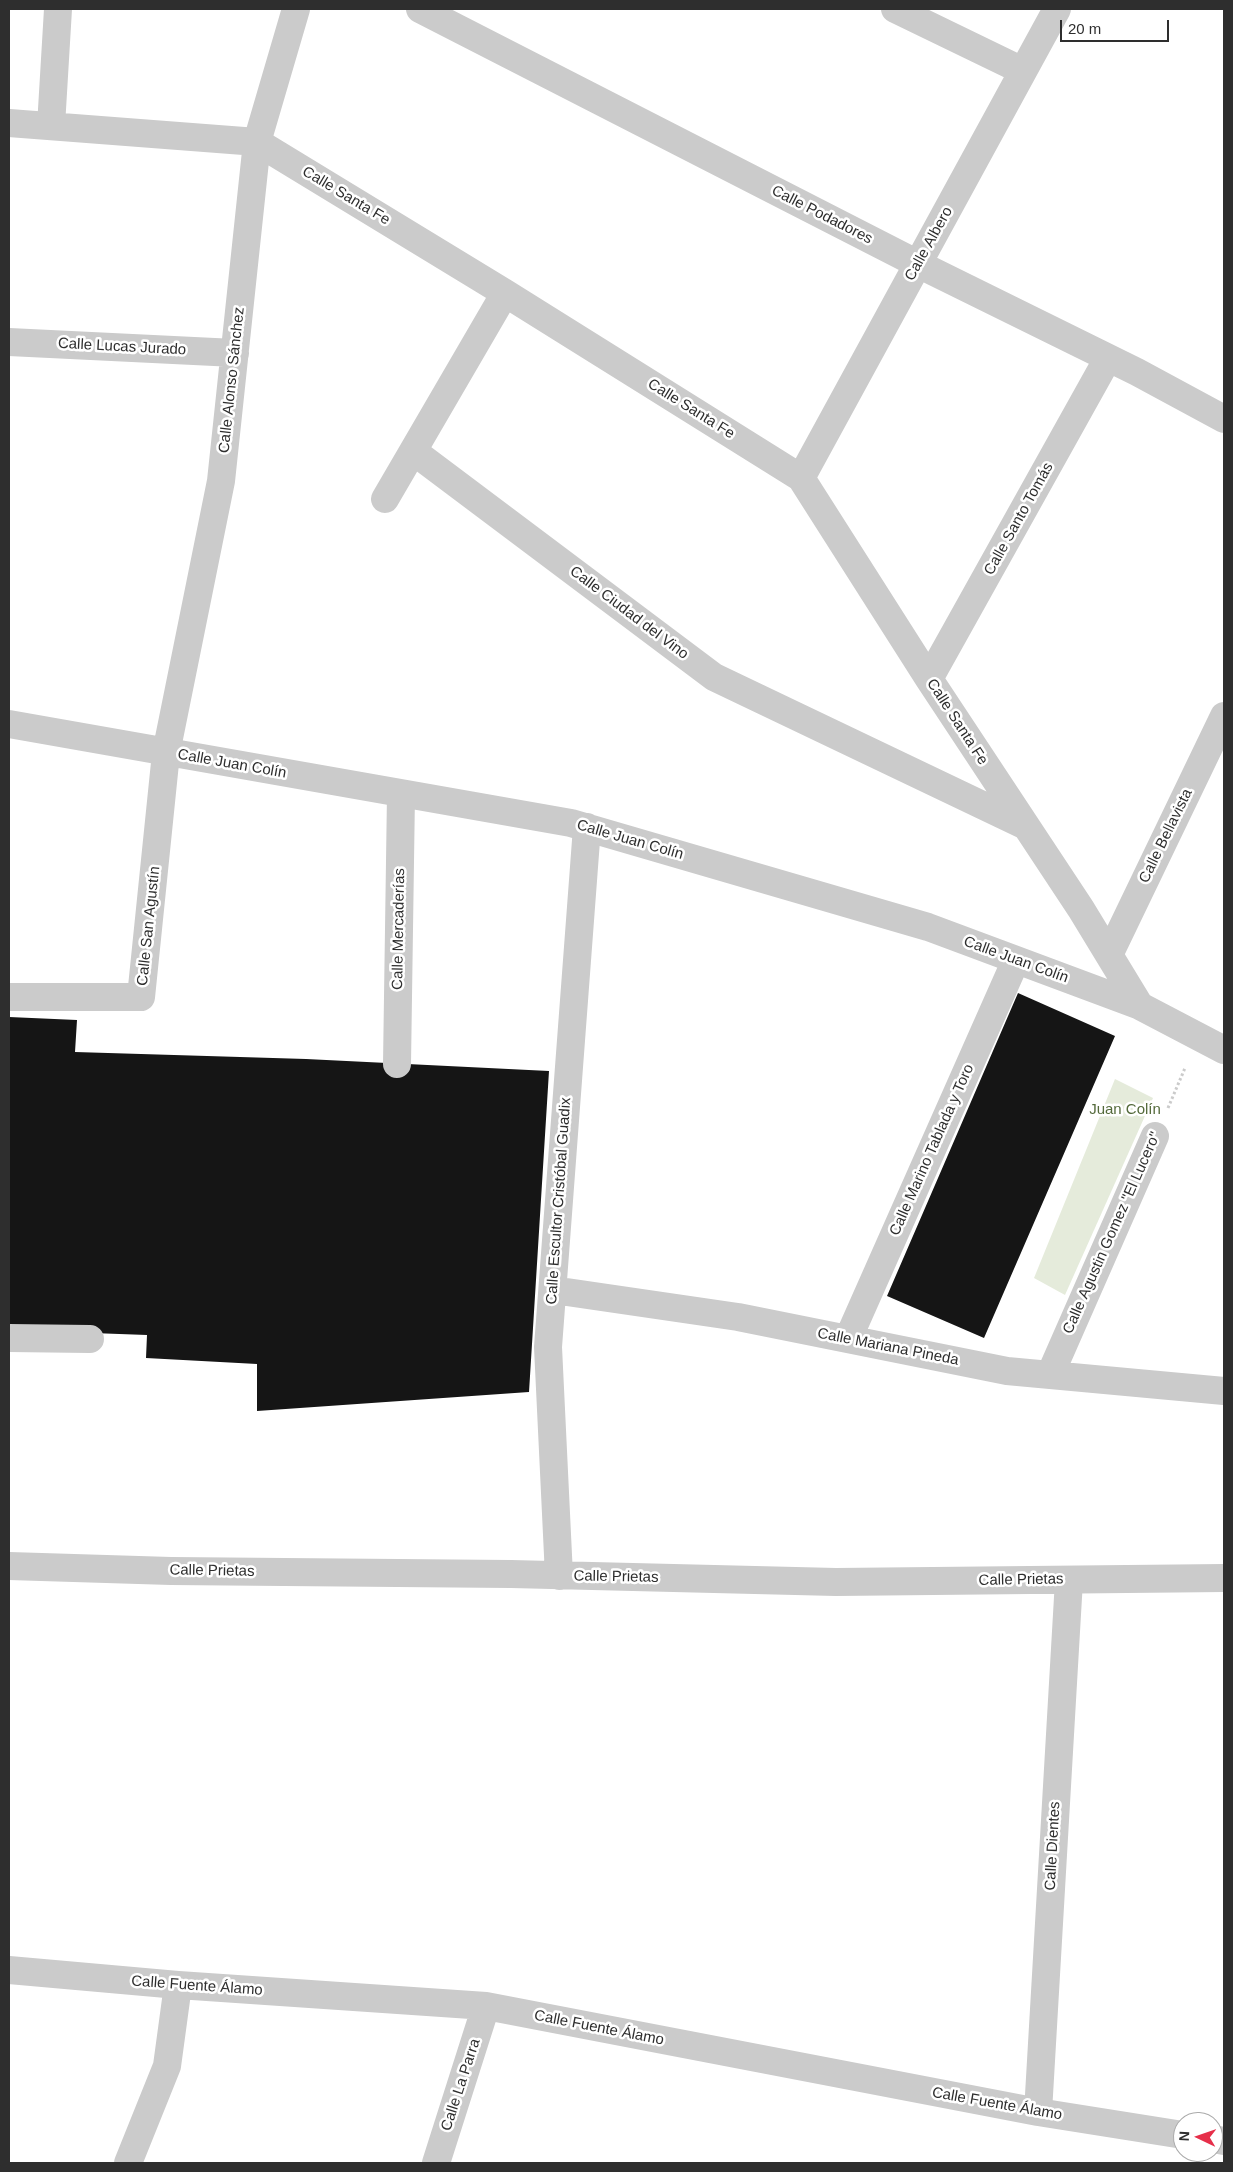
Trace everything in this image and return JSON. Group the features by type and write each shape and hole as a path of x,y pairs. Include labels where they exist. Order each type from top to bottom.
{"street":[{"path":"51,126 58,9"},
{"name":"Calle Alonso Sánchez","path":"166,753 221,481 257,142 296,9"},
{"name":"Calle Podadores","path":"420,9 918,264 1108,358 1224,419"},
{"path":"895,9 1024,71"},
{"name":"Calle Albero","path":"802,478 1057,9"},
{"name":"Calle Santa Fe","path":"9,123 257,142 505,293 802,478 929,680 1081,909 1140,1006"},
{"path":"385,498 505,293"},
{"name":"Calle Lucas Jurado","path":"9,342 235,353"},
{"name":"Calle Santo Tomás","path":"929,680 1108,358"},
{"name":"Calle Ciudad del Vino","path":"413,451 714,677 1026,826"},
{"name":"Calle Bellavista","path":"1109,955 1224,716"},
{"name":"Calle Juan Colín","path":"9,724 587,828 928,927 1140,1006 1224,1050"},
{"name":"Calle San Agustín","path":"9,997 142,997 166,753"},
{"name":"Calle Mercaderías","path":"397,1064 401,794"},
{"name":"Calle Escultor Cristóbal Guadix","path":"559,1576 548,1347 587,828"},
{"name":"Calle Marino Tablada y Toro","path":"848,1340 1016,960"},
{"name":"Calle Agustin Gomez \"El Lucero\"","path":"1050,1375 1155,1136"},
{"name":"Calle Mariana Pineda","path":"553,1290 738,1317 1007,1371 1224,1391"},
{"path":"9,1338 90,1339"},
{"name":"Calle Prietas","path":"9,1566 171,1571 836,1582 1224,1578"},
{"name":"Calle Dientes","path":"1038,2112 1069,1580"},
{"name":"Calle Fuente Álamo","path":"9,1970 178,1985 486,2006 1038,2112 1173,2133"},
{"path":"128,2163 167,2066 178,1985"},
{"name":"Calle La Parra","path":"436,2163 486,2006"}],"path":[{"name":"Calle Agustin Gomez \"El Lucero\"","path":"1155,1136 1199,1037"}],"green space":[{"name":"Juan Colín","path":"1115,1079 1153,1098 1065,1295 1034,1278"}],"building":[{"path":"1018,993 1115,1036 984,1338 887,1296"},
{"path":"9,1017 77,1020 75,1052 306,1059 549,1071 529,1392 257,1411 257,1364 146,1358 147,1335 9,1330"}]}
